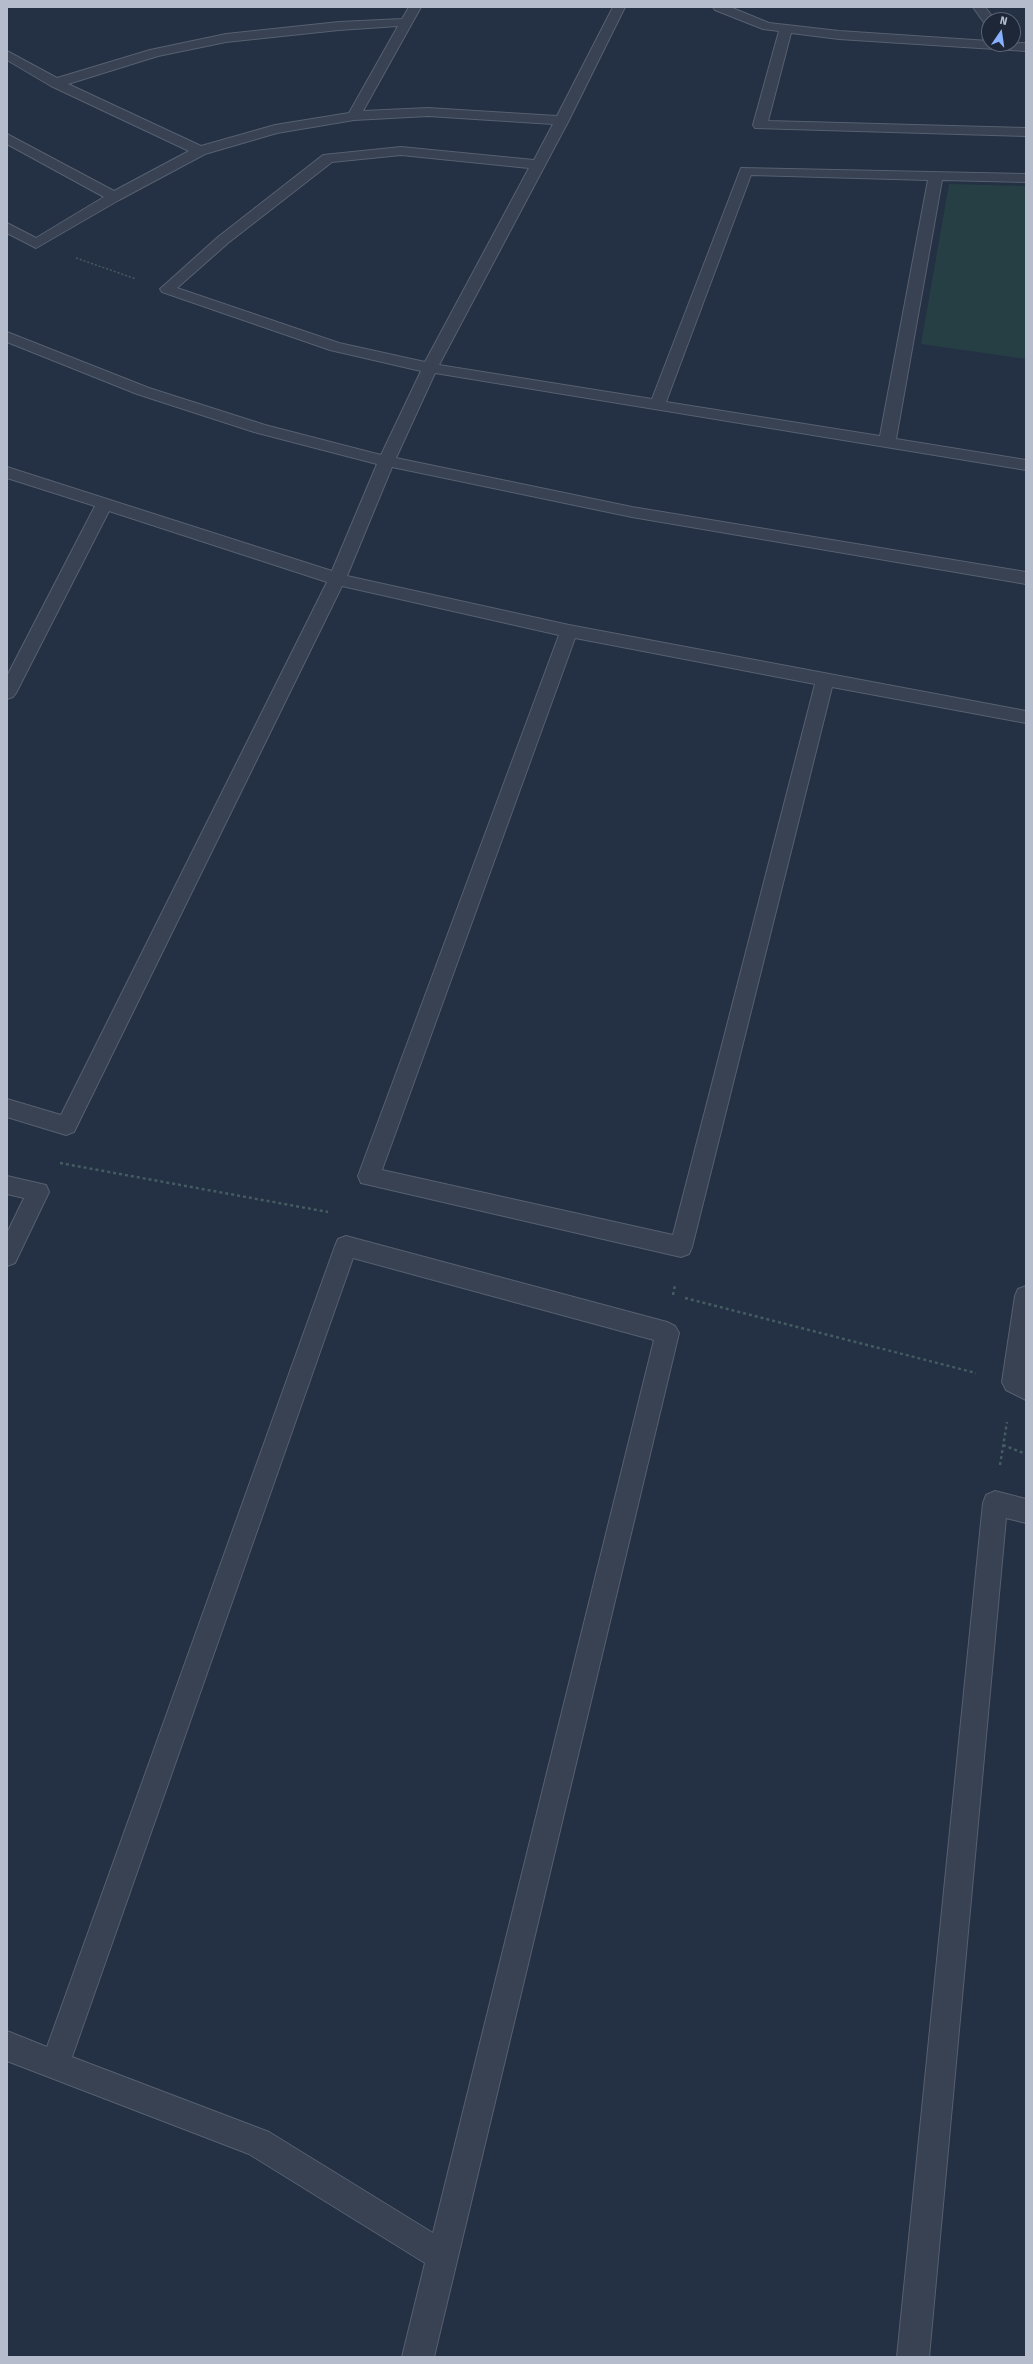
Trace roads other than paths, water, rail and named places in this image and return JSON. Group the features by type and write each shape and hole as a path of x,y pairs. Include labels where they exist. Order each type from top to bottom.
{"street":[{"path":"354,116 415,7"},
{"path":"7,1108 66,1126 337,579 386,461 430,368 562,120 619,7"},
{"path":"719,7 767,26 839,36 981,44"},
{"path":"56,83 155,53 226,38 339,26 407,22"},
{"path":"786,28 760,125 1026,132"},
{"path":"7,55 56,83 200,151"},
{"path":"7,227 36,244 114,196 200,151 276,129 354,116 428,112 562,120"},
{"path":"7,138 114,196"},
{"path":"538,165 401,151 328,158 223,240 167,290 335,347 430,368 1026,465"},
{"path":"657,406 746,171 1026,178"},
{"path":"887,443 936,175"},
{"path":"7,337 142,391 260,429 386,461 632,512 1026,578"},
{"path":"7,472 337,579 569,631 1026,717"},
{"path":"7,693 104,504"},
{"path":"569,631 369,1176 681,1246 825,679"},
{"path":"7,1185 38,1192 7,1256"},
{"path":"55,2064 346,1246 667,1333 444,2257 418,2357"},
{"path":"1020,1386 1026,1296"},
{"path":"913,2357 995,1503 1026,1511"},
{"path":"7,2046 258,2143 444,2257"}]}
